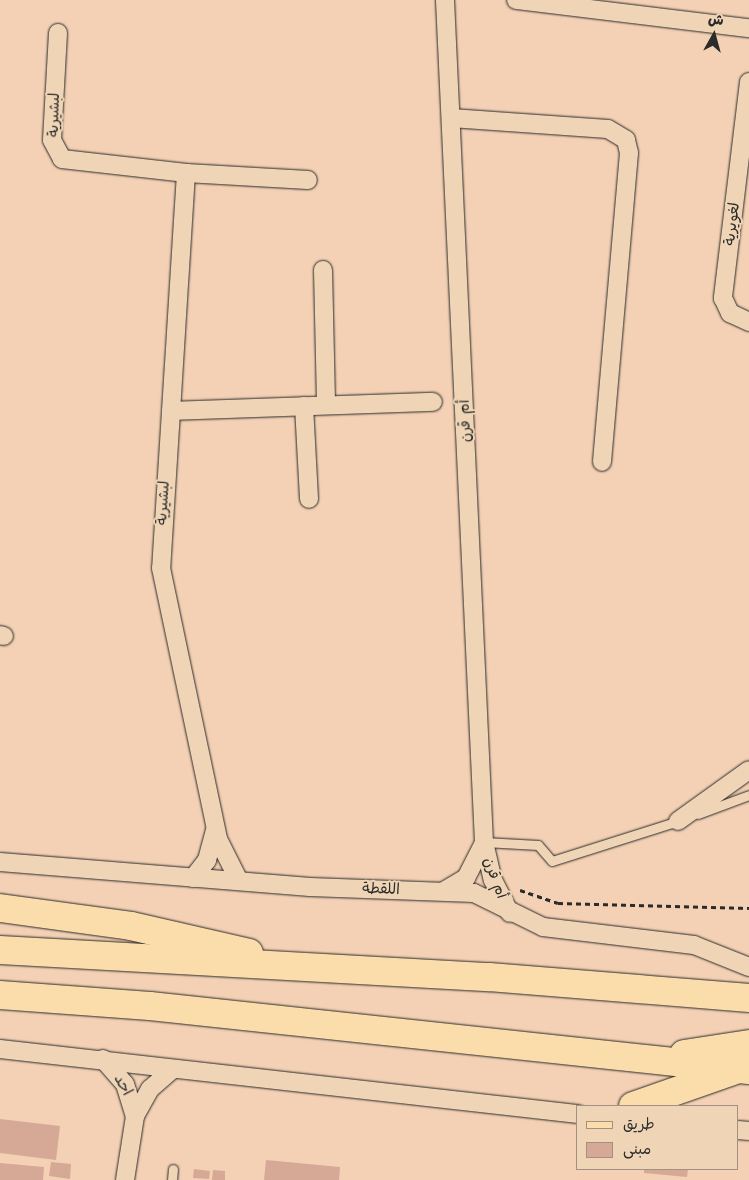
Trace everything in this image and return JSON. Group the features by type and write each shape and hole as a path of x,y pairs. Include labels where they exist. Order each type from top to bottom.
{"main road":[{"path":"0,908 183,936 306,969"},
{"path":"0,950 306,969 489,977 749,998"},
{"path":"0,995 150,1006 744,1069"},
{"path":"653,1059 749,1044"},
{"path":"636,1105 744,1069"}],"street":[{"name":"أم قرن","path":"445,0 484,842 493,880 510,912"},
{"path":"516,0 749,28"},
{"name":"لبشيرية","path":"58,33 52,140 57,154 76,164 308,180"},
{"name":"لغويرية","path":"749,82 723,298 730,313 749,322"},
{"path":"451,118 608,130 626,140 629,153 602,462"},
{"name":"لبشيرية","path":"186,173 161,568 216,828 239,881"},
{"path":"323,270 326,406"},
{"path":"171,411 433,402"},
{"path":"304,406 309,498"},
{"path":"678,821 749,770"},
{"name":"لبشيرية","path":"193,878 207,860 216,828"},
{"name":"أم قرن","path":"443,891 466,878 484,842"},
{"name":"اللقطة","path":"0,862 193,878 443,891 487,897 510,912 550,928 694,945 749,967"},
{"path":"0,1049 103,1059 173,1069 576,1114"},
{"name":"احد","path":"103,1059 125,1084 135,1116"},
{"name":"احد","path":"125,1180 135,1116 150,1089 173,1069"}],"lane":[{"path":"484,842 538,845 552,862 678,821 749,795"},
{"path":"172,1180 173,1169"}],"path":[{"path":"516,886 534,898 558,903 749,908"}],"building":[{"path":"0,1119 60,1126 56,1160 0,1153"},
{"path":"266,1160 340,1167 339,1180 264,1180"},
{"path":"51,1162 71,1164 70,1179 49,1176"},
{"path":"0,1163 44,1167 43,1180 0,1180"},
{"path":"194,1169 210,1171 209,1179 193,1178"},
{"path":"213,1170 225,1171 225,1180 212,1180"},
{"path":"644,1170 688,1170 687,1177 644,1173"}]}
